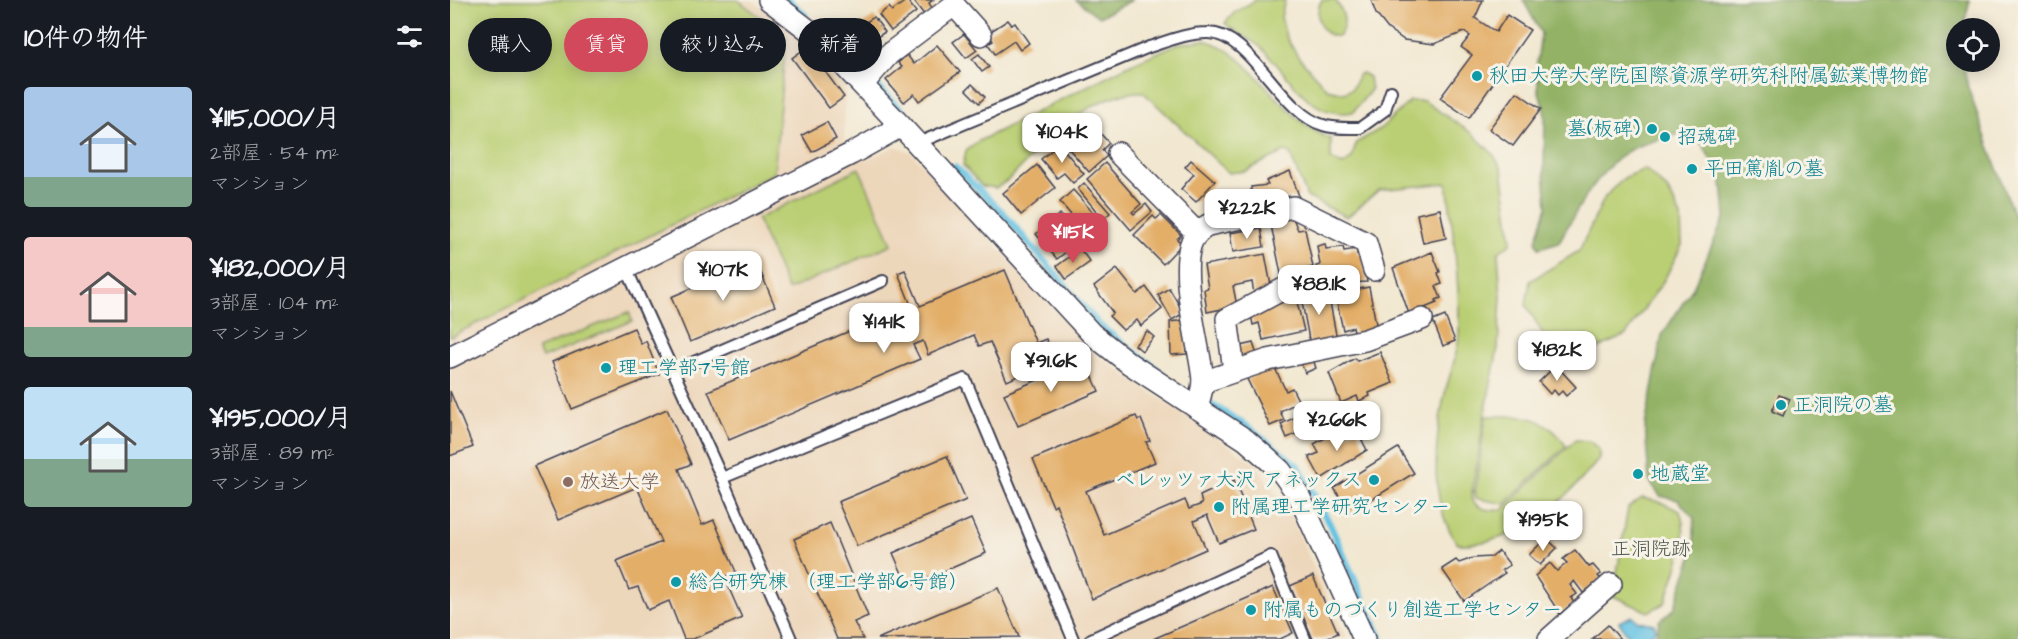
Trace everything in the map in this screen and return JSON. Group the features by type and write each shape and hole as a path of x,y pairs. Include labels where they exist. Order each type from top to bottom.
{"street":[{"path":"769,0 815,35 863,84 1092,334 1130,364 1246,440 1280,470 1299,495 1364,639"},
{"path":"863,84 890,54 958,2 981,35"},
{"path":"450,357 851,154 901,126"},
{"path":"1118,153 1197,233"},
{"path":"1198,407 1203,383 1196,348 1189,271 1191,244 1197,233 1208,225 1293,207 1366,243 1374,270"},
{"path":"1234,370 1227,319 1289,286 1307,285"},
{"path":"1203,383 1234,370 1268,360 1365,340 1422,319"},
{"path":"1549,639 1611,584"}],"lane":[{"path":"918,143 1149,47 1182,37 1209,33 1228,38 1299,111 1321,125 1360,128 1384,110 1391,91"},
{"path":"626,268 722,478 791,639"},
{"path":"673,371 883,281"},
{"path":"722,478 965,379 1073,639"},
{"path":"1091,639 1271,556 1305,639"}],"shaded area":[{"path":"450,0 752,0 775,18 660,18 660,72 786,72 786,27 798,36 798,72 843,72 846,74 844,141 866,160 895,146 911,152 1094,353 1255,464 1286,506 1347,639 450,639"}],"green space":[{"path":"450,0 738,0 761,18 660,18 660,72 783,72 774,173 450,337"},
{"path":"1076,0 1132,0 1099,17"},
{"path":"1256,0 1285,0 1281,17 1286,37 1297,55 1327,89 1344,93 1352,89 1359,74 1362,73 1369,77 1371,90 1353,112 1337,113 1311,102 1259,46 1225,23 1235,12"},
{"path":"1322,0 1335,0 1341,9 1344,22 1339,36 1327,33 1320,24 1318,12"},
{"path":"1523,0 1970,0 1966,18 1946,18 1946,72 1965,72 1968,88 2018,227 2018,639 1656,639 1659,621 1674,609 1694,550 1694,518 1678,500 1660,496 1649,480 1645,426 1662,335 1694,286 1725,216 1722,182 1703,145 1686,132 1639,146 1614,162 1596,182 1559,242 1539,248 1536,241 1547,206 1544,173 1545,115 1538,88 1537,62 1541,33"},
{"path":"1203,40 1220,46 1236,57 1296,117 1313,130 1331,139 1331,159 1343,165 1352,158 1356,143 1380,129 1410,101 1424,101 1473,134 1493,154 1502,169 1512,242 1498,253 1501,297 1498,348 1471,499 1477,506 1485,509 1502,510 1575,440 1589,441 1599,449 1599,459 1585,476 1538,519 1501,538 1480,543 1458,544 1443,512 1436,457 1443,402 1459,336 1457,272 1447,183 1379,190 1347,217 1307,197 1290,154 1284,152 1245,171 1229,173 1143,92 1123,94 1085,110 1052,137 1007,181 996,188 982,186 963,165 966,151 977,142 1129,65 1177,44"},
{"path":"859,168 892,244 788,290 757,219"},
{"path":"1645,169 1668,190 1681,217 1682,245 1664,280 1626,335 1592,351 1586,336 1553,351 1526,305 1530,281 1579,251 1605,197 1624,178"},
{"path":"629,312 632,321 542,358 538,349"},
{"path":"1486,416 1531,418 1549,427 1566,446 1505,504 1474,498"},
{"name":"正洞院跡","path":"1642,498 1660,502 1680,511 1684,533 1677,569 1665,603 1648,612 1613,596 1628,508"}],"water":[{"path":"1632,616 1638,621 1654,624 1656,629 1649,639 1630,639 1619,622"}],"building":[{"path":"907,0 916,12 891,31 879,15 889,7 892,11"},
{"path":"913,0 933,0 929,3 933,10 925,16"},
{"name":"秋田大学大学院国際資源学研究科附属鉱業博物館","path":"1371,0 1483,0 1475,18 1496,32 1507,15 1530,30 1469,118 1440,98 1472,55 1461,47 1470,36 1464,32 1434,44 1404,40 1388,29 1376,14"},
{"path":"1008,20 1012,25 1015,23 1029,43 1020,50 1014,41 995,54 988,44 993,41 988,33"},
{"path":"964,34 977,50 966,58 953,42"},
{"path":"937,45 960,72 919,101 914,94 904,102 886,80 902,67 898,63 907,55 914,64"},
{"path":"798,54 798,66 792,58"},
{"path":"979,54 989,67 982,72 972,59"},
{"path":"802,72 826,72 844,97 829,108"},
{"path":"972,84 985,97 979,103 966,90"},
{"path":"1517,92 1541,109 1513,146 1489,129"},
{"path":"827,122 836,139 812,152 802,135"},
{"path":"1091,123 1109,143 1102,150 1107,156 1089,172 1062,141 1079,126 1083,130"},
{"path":"1059,144 1084,174 1073,183 1064,173 1057,178 1041,159"},
{"path":"1191,160 1215,181 1196,202 1181,189 1194,174 1185,167"},
{"path":"1105,163 1141,204 1132,212 1134,214 1146,204 1152,212 1131,230 1087,179"},
{"path":"1037,165 1055,188 1021,215 1003,193"},
{"path":"1290,171 1299,196 1250,208 1247,192 1251,191 1251,187 1268,185 1266,181"},
{"path":"1084,183 1110,213 1103,219 1078,189"},
{"path":"1073,190 1104,225 1090,237 1060,202"},
{"path":"1440,209 1446,238 1423,243 1417,214"},
{"path":"1060,214 1081,240 1057,259 1036,234"},
{"path":"1161,215 1181,235 1177,239 1182,244 1163,264 1134,235 1153,216 1156,219"},
{"path":"1292,216 1298,230 1305,229 1313,267 1308,268 1309,274 1282,279 1270,220"},
{"path":"1261,228 1264,247 1233,252 1230,233"},
{"path":"1325,244 1326,249 1343,247 1344,251 1357,249 1357,254 1362,253 1367,282 1346,283 1347,289 1338,290 1336,278 1318,281 1316,266 1320,265 1317,246"},
{"path":"1080,249 1090,262 1066,279 1057,266"},
{"path":"1432,252 1440,272 1438,273 1442,284 1436,286 1441,298 1436,300 1437,303 1409,314 1393,268"},
{"path":"1265,254 1272,291 1254,294 1252,282 1233,286 1237,306 1207,312 1204,289 1208,288 1204,265"},
{"path":"756,261 775,306 690,342 671,297"},
{"path":"1117,269 1137,294 1146,287 1162,309 1141,326 1137,320 1123,330 1109,316 1113,313 1094,287"},
{"path":"905,270 920,306 1005,270 1036,343 1046,339 1053,355 1043,359 1045,364 1007,381 990,342 979,346 974,335 928,355 923,341 913,345 920,359 729,440 708,391 878,319 881,324 903,315 908,329 919,325 898,273"},
{"path":"1369,287 1377,329 1355,334 1353,327 1343,330 1335,294"},
{"path":"1169,288 1184,313 1172,320 1158,295"},
{"path":"1316,288 1316,292 1332,289 1334,301 1330,302 1337,340 1310,345 1300,291"},
{"path":"1296,298 1304,331 1263,340 1259,323 1253,325 1251,315 1273,307 1273,303"},
{"path":"1445,316 1455,341 1443,346 1433,321"},
{"path":"1185,320 1187,354 1171,355 1170,322"},
{"name":"理工学部7号館","path":"634,328 641,344 646,341 659,374 572,409 552,362"},
{"path":"1147,331 1154,337 1142,351 1135,345"},
{"path":"1253,343 1257,355 1240,361 1236,347"},
{"path":"1380,352 1393,383 1369,393 1370,396 1359,401 1357,396 1341,403 1329,373 1355,358 1357,361"},
{"path":"1313,359 1316,368 1305,373 1301,363"},
{"path":"1085,360 1099,391 1018,426 1004,394"},
{"path":"1556,365 1576,387 1566,396 1562,391 1558,395 1554,390 1550,394 1539,382"},
{"path":"1274,366 1286,391 1292,388 1299,402 1280,411 1284,420 1270,426 1247,379"},
{"path":"450,391 473,447 450,456"},
{"name":"正洞院の墓","path":"1779,395 1790,399 1783,416 1772,411"},
{"path":"1330,408 1339,427 1318,436 1309,428 1287,438 1281,424 1310,410 1312,416"},
{"path":"667,409 691,464 679,469 702,525 714,520 736,572 724,577 742,618 693,639 684,639 669,601 648,610 638,587 629,590 617,561 661,542 637,487 558,520 534,466"},
{"name":"附属理工学研究センター","path":"1136,416 1138,420 1141,419 1150,441 1146,442 1155,462 1086,491 1104,535 1185,500 1189,509 1202,504 1200,496 1234,480 1254,529 1219,543 1207,515 1194,521 1206,549 1092,599 1056,504 1053,506 1033,459"},
{"path":"1341,429 1344,435 1356,429 1367,450 1321,479 1309,457 1319,453 1314,444"},
{"name":"ベレッツァ大沢 アネックス","path":"1398,448 1414,473 1350,513 1334,488"},
{"path":"947,456 966,500 857,546 838,502"},
{"path":"971,519 986,553 908,587 893,553"},
{"path":"830,523 868,616 854,622 863,639 837,639 794,539"},
{"path":"1546,538 1557,548 1540,565 1529,555"},
{"path":"1575,550 1589,567 1593,565 1601,574 1598,576 1601,579 1583,593 1574,581 1570,585 1577,594 1571,598 1574,603 1560,614 1535,576 1550,563 1557,571 1567,563 1563,559"},
{"path":"1499,551 1510,565 1502,570 1505,573 1464,601 1442,569 1456,560 1459,563 1473,558 1492,557"},
{"path":"1313,576 1338,633 1323,639 1313,639 1290,586"},
{"name":"附属ものづくり創造工学センター","path":"1273,587 1293,633 1280,639 1153,639"},
{"path":"998,588 1019,637 877,639"},
{"path":"1608,625 1620,639 1592,639"}],"waterway":[{"path":"788,0 805,15"},
{"path":"873,81 903,112"},
{"path":"955,167 1002,212 1100,326 1160,372"},
{"path":"1202,399 1246,426 1298,466 1329,523 1381,639"}],"place":[{"name":"秋田大学大学院国際資源学研究科附属鉱業博物館","path":"1477,76"},
{"name":"墓(板碑)","path":"1652,129"},
{"name":"招魂碑","path":"1665,137"},
{"name":"平田篤胤の墓","path":"1692,169"},
{"name":"理工学部7号館","path":"606,368"},
{"name":"正洞院の墓","path":"1781,405"},
{"name":"地蔵堂","path":"1638,474"},
{"name":"ベレッツァ大沢 アネックス","path":"1374,480"},
{"name":"放送大学","path":"568,482"},
{"name":"附属理工学研究センター","path":"1219,507"},
{"name":"総合研究棟 （理工学部6号館）","path":"676,582"},
{"name":"附属ものづくり創造工学センター","path":"1251,610"}]}
